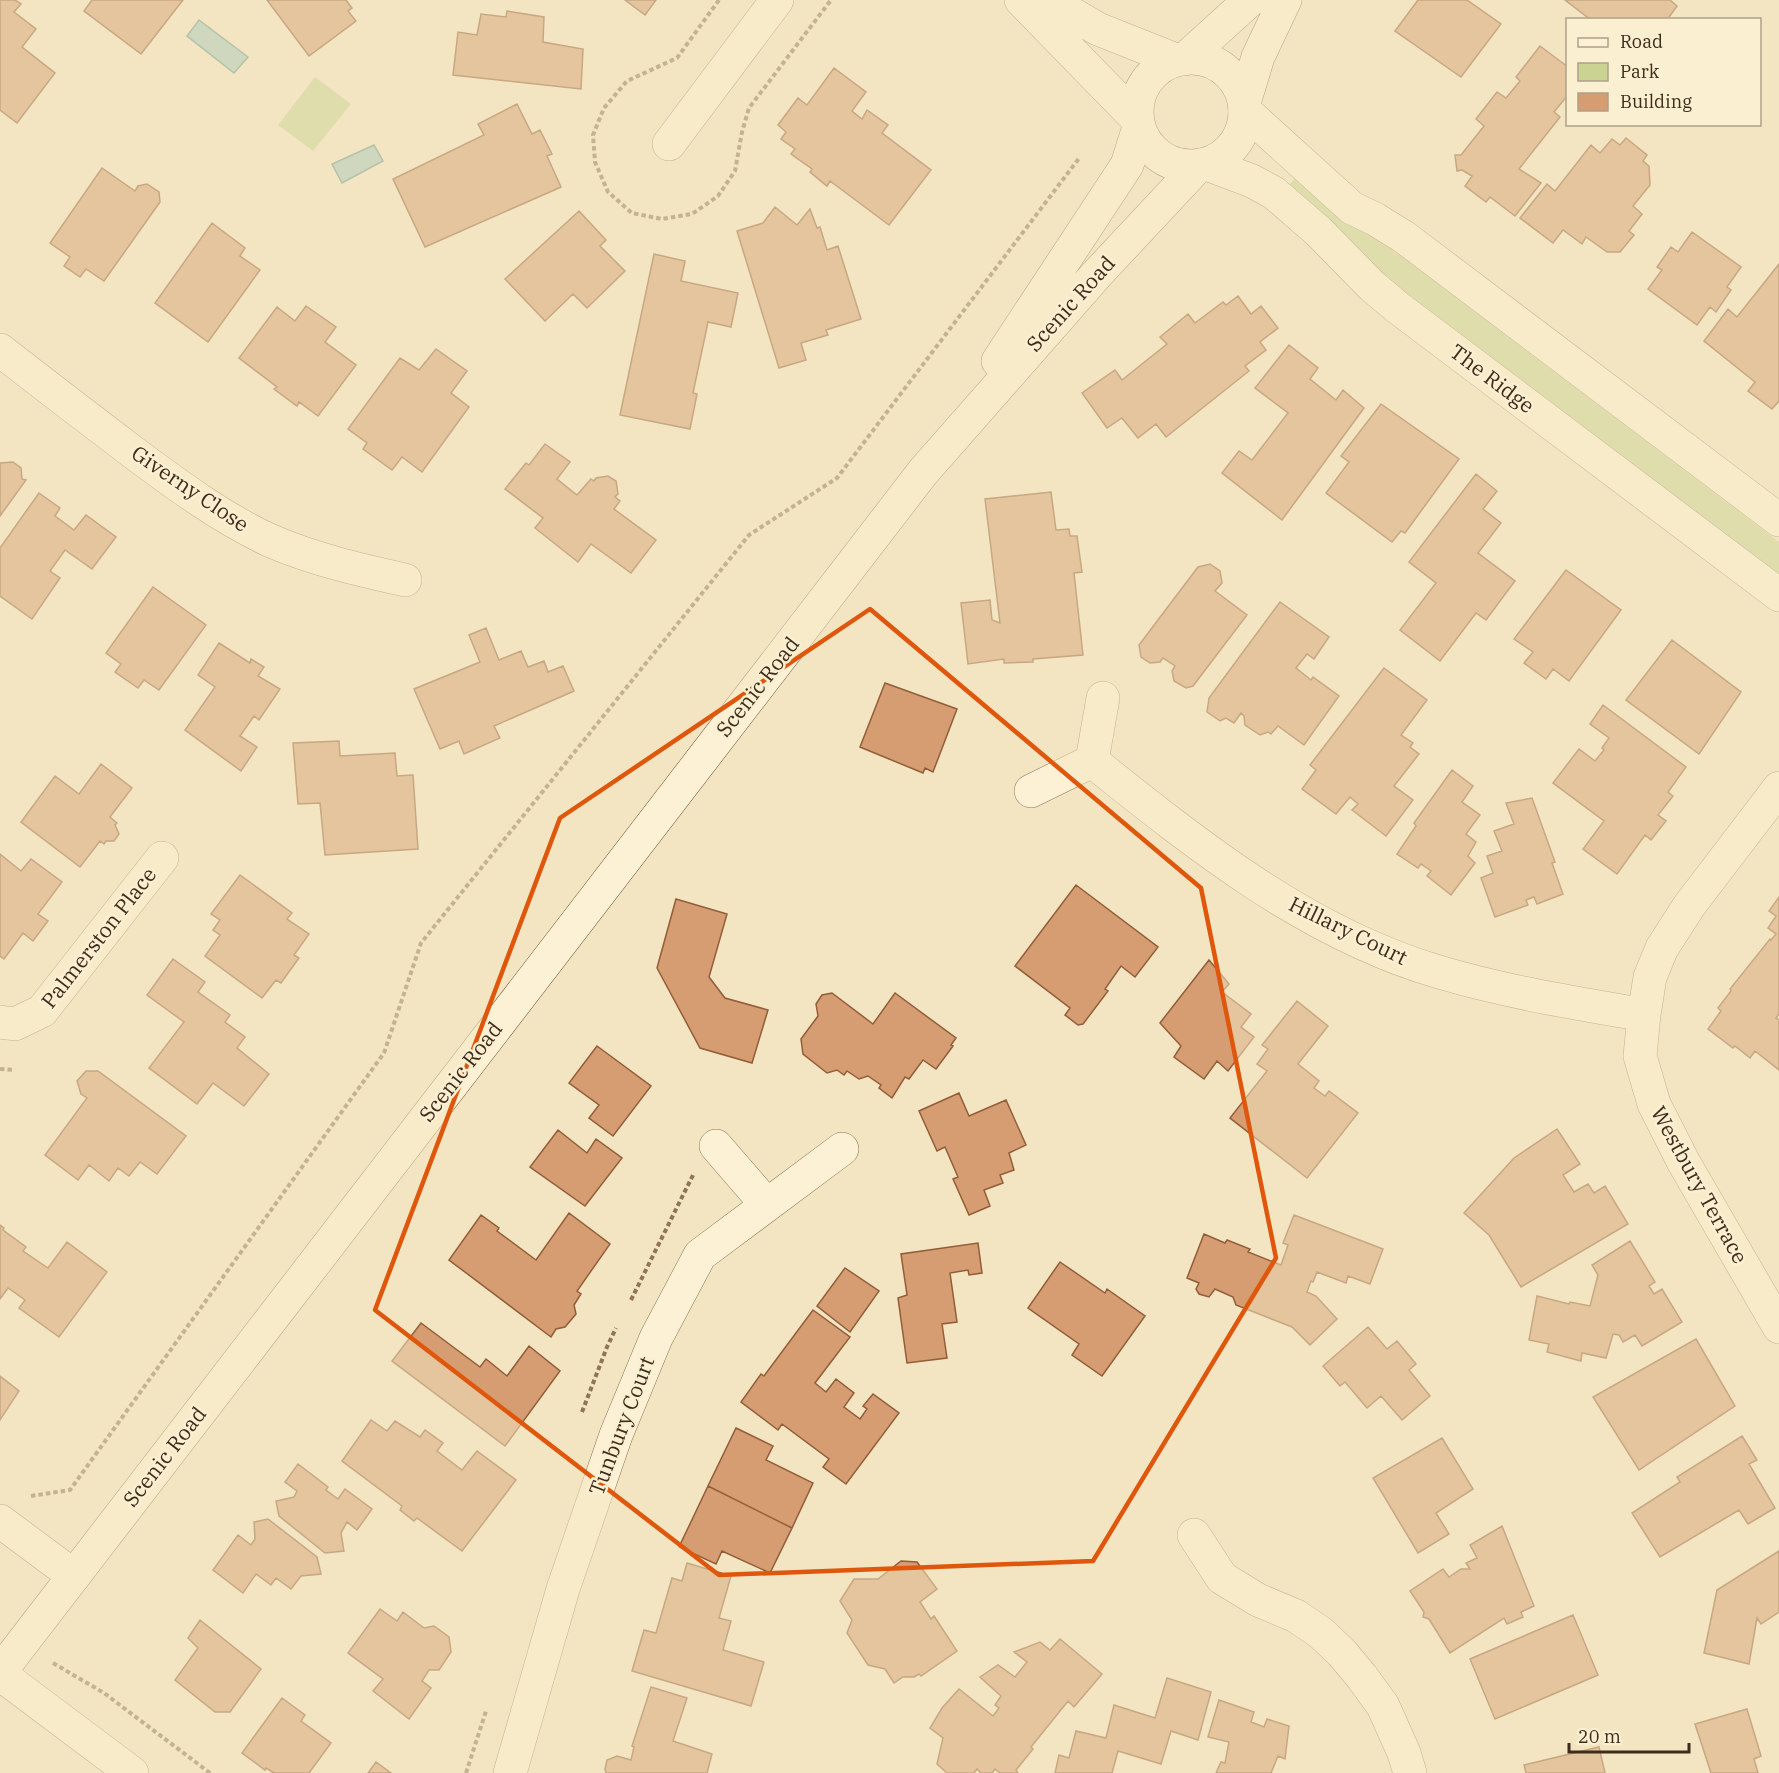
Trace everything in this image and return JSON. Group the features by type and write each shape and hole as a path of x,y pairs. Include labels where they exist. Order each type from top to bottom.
{"street":[{"path":"669,144 777,0"},
{"path":"1021,0 1138,123 1144,139 1162,158 1186,166 1203,164"},
{"path":"1048,0 1098,29 1181,59 1203,60 1219,66 1238,86 1244,107 1352,208 1404,237 1779,520"},
{"name":"Scenic Road","path":"923,472 1127,165 1138,123 1138,100 1145,82 1159,69 1181,59 1251,0"},
{"name":"Scenic Road","path":"0,1673 923,472 1097,274 1203,164 1218,159 1235,143 1241,133 1244,107 1257,57 1285,0"},
{"name":"The Ridge","path":"1203,164 1252,181 1274,193 1318,231 1372,286 1397,307 1779,595"},
{"name":"Giverny Close","path":"0,350 68,404 183,489 233,521 270,540 304,553 364,571 405,579"},
{"path":"1031,791 1092,761 1103,698"},
{"name":"Hillary Court","path":"1092,761 1185,835 1286,902 1357,940 1438,972 1515,992 1644,1015"},
{"name":"Westbury Terrace","path":"1779,788 1689,906 1662,948 1650,977 1640,1056 1654,1104 1684,1163 1779,1327"},
{"name":"Palmerston Place","path":"0,1022 15,1024 42,1011 162,858"},
{"path":"716,1146 767,1205"},
{"name":"Tunbury Court","path":"510,1773 563,1588 616,1435 656,1338 700,1255 842,1149"},
{"path":"0,1521 74,1576"},
{"path":"1194,1535 1222,1578 1258,1600 1296,1616 1321,1633 1342,1653 1383,1706 1404,1753 1410,1773"},
{"path":"0,1673 132,1773"}],"path":[{"path":"23,1498 69,1490 384,1053 421,943 749,535 837,478 1080,157"},
{"path":"0,1069 15,1070"},
{"path":"21,1644 104,1693 210,1773"}],"highlighted area":[{"path":"870,609 1201,888 1276,1258 1093,1561 719,1575 375,1310 560,818"}],"green space":[{"path":"315,77 351,104 313,151 278,125"},
{"path":"1296,177 1357,227 1407,260 1779,542 1779,574 1411,298 1288,190"}],"water":[{"path":"199,20 248,57 234,73 187,36"},
{"path":"374,145 383,161 342,183 332,164"}],"building":[{"path":"0,0 15,0 21,4 14,12 36,29 22,47 55,73 17,123 0,110"},
{"path":"92,0 183,0 141,54 84,11"},
{"path":"267,0 346,0 352,8 348,11 356,21 309,56"},
{"path":"625,0 656,0 645,15"},
{"path":"1418,0 1467,0 1501,24 1461,77 1395,31"},
{"path":"1565,0 1670,0 1677,6 1668,18 1588,18"},
{"path":"507,11 544,17 543,42 583,49 581,89 453,75 458,32 477,35 481,14 506,17"},
{"path":"1540,46 1566,66 1566,97 1554,112 1560,117 1519,169 1541,183 1515,216 1490,197 1486,202 1465,186 1472,176 1462,170 1457,171 1455,155 1461,155 1484,126 1476,119 1497,92 1506,98 1520,81 1516,77"},
{"path":"834,68 866,92 852,111 862,119 867,110 888,125 882,133 931,170 889,225 830,181 827,186 810,172 812,169 791,154 795,149 781,139 786,132 778,125 798,98 807,105"},
{"path":"517,104 532,134 540,130 552,154 547,156 561,187 425,247 393,179 484,135 478,124"},
{"path":"1626,138 1647,155 1643,161 1649,166 1650,185 1633,206 1642,214 1629,231 1634,235 1620,252 1607,252 1586,237 1582,244 1563,230 1553,243 1520,218 1547,184 1555,191 1591,145 1600,153 1612,139 1620,145"},
{"path":"102,168 135,191 138,186 147,184 159,192 160,202 104,281 86,269 80,277 64,266 70,257 50,243"},
{"path":"775,207 797,225 810,209 817,228 820,227 827,250 838,246 861,319 826,330 828,335 801,343 806,360 779,368 737,231 763,223"},
{"path":"579,211 606,240 600,246 625,271 587,308 573,294 545,321 505,279"},
{"path":"212,223 245,248 240,256 260,270 208,342 155,303"},
{"path":"1692,232 1741,267 1727,287 1731,290 1716,312 1710,307 1697,325 1648,289 1662,270 1657,267 1671,247 1678,252"},
{"path":"654,254 685,261 681,281 738,293 731,327 708,322 693,393 697,394 690,429 620,415"},
{"path":"1779,264 1779,401 1772,409 1748,391 1755,382 1704,341 1728,309 1737,317"},
{"path":"1238,296 1251,314 1261,306 1278,328 1260,342 1266,350 1245,366 1249,371 1166,437 1156,424 1138,438 1122,418 1107,428 1082,393 1115,370 1122,380 1167,344 1160,337 1188,314 1195,323 1223,302 1226,305"},
{"path":"306,306 336,327 325,342 356,365 318,416 299,402 297,406 274,389 277,387 239,358 277,307 295,321"},
{"path":"1289,345 1318,368 1310,379 1336,400 1343,390 1364,408 1282,520 1222,473 1239,451 1252,460 1288,413 1255,388"},
{"path":"436,349 467,371 451,393 469,407 422,472 402,457 392,470 363,449 367,443 348,429 400,358 419,370"},
{"path":"1381,404 1459,459 1405,533 1401,531 1392,542 1326,493 1349,462 1341,456"},
{"path":"545,444 570,462 557,479 577,495 591,479 594,481 596,478 608,476 616,481 618,494 615,497 620,501 614,509 656,540 631,573 591,544 578,562 535,528 543,518 505,489 526,463 529,465"},
{"path":"13,462 21,468 22,479 26,480 0,516 0,463"},
{"path":"1476,474 1497,491 1483,509 1501,523 1478,553 1515,581 1486,620 1476,613 1440,661 1400,630 1436,583 1409,562"},
{"path":"1051,492 1056,530 1069,529 1070,536 1077,536 1082,572 1074,573 1083,655 1033,659 1033,662 1004,663 1004,659 968,664 961,603 990,600 992,620 1000,623 985,499"},
{"path":"39,493 60,508 55,516 74,530 86,515 116,537 92,569 65,550 50,571 60,578 32,619 0,596 0,548"},
{"path":"1210,564 1220,571 1222,583 1215,591 1247,615 1193,686 1186,688 1174,681 1172,671 1175,666 1163,658 1160,662 1150,663 1141,657 1139,645 1198,567"},
{"path":"1566,570 1621,610 1569,681 1553,669 1546,679 1524,663 1533,652 1514,639"},
{"path":"153,587 206,625 159,690 144,680 138,688 115,672 121,664 106,653"},
{"path":"1280,602 1329,637 1314,659 1307,654 1296,668 1311,680 1313,677 1339,696 1304,745 1278,726 1271,734 1268,732 1260,735 1245,725 1244,716 1241,713 1234,723 1226,718 1220,721 1207,712 1209,698"},
{"path":"486,628 499,660 521,651 528,667 544,661 548,672 563,666 574,691 494,726 500,738 464,754 459,741 440,749 414,689 480,662 469,635"},
{"path":"1672,640 1741,692 1699,754 1626,700"},
{"path":"219,643 250,663 251,659 264,667 258,676 280,689 259,720 254,716 240,736 257,747 241,771 185,730 215,687 198,675"},
{"path":"1384,668 1427,700 1401,735 1413,743 1410,747 1419,754 1394,786 1413,800 1386,836 1352,810 1358,804 1350,797 1336,814 1302,789 1316,770 1310,765"},
{"path":"885,683 957,709 933,772 925,768 923,773 860,747"},
{"path":"1603,705 1686,767 1668,792 1673,796 1658,815 1666,821 1651,840 1645,835 1617,874 1583,849 1604,821 1553,783 1579,749 1595,761 1604,750 1602,748 1609,738 1590,724"},
{"path":"339,741 340,756 395,753 397,776 413,775 418,849 325,855 320,803 298,804 293,743"},
{"path":"101,764 132,788 110,817 117,823 115,825 119,834 114,841 106,841 104,844 100,841 80,867 21,822 55,776 79,794"},
{"path":"1452,770 1473,786 1462,802 1480,815 1466,834 1476,842 1468,856 1475,863 1451,895 1427,876 1431,871 1421,864 1418,868 1397,854 1416,826 1414,823"},
{"path":"1532,798 1555,862 1552,863 1563,894 1537,904 1534,897 1526,900 1528,905 1495,917 1481,878 1493,873 1487,856 1502,851 1494,831 1514,824 1506,803"},
{"path":"0,854 21,871 31,859 62,882 38,914 48,921 33,941 23,933 4,959 0,956"},
{"path":"240,875 292,913 287,919 309,934 294,955 299,958 281,983 276,980 262,998 205,956 220,935 213,930 220,920 211,914"},
{"path":"1076,885 1158,947 1135,977 1121,966 1105,989 1108,991 1083,1024 1078,1025 1065,1015 1070,1008 1015,966"},
{"path":"1779,897 1779,1014 1776,1018 1779,1020 1779,1070 1755,1051 1750,1058 1708,1029 1721,1011 1718,1008 1731,991 1730,989 1776,934 1768,928 1776,916 1769,911"},
{"path":"676,899 727,914 709,977 725,998 768,1010 752,1063 700,1048 657,968"},
{"path":"173,959 205,982 198,992 230,1015 225,1022 245,1037 237,1048 269,1074 244,1106 213,1083 197,1104 149,1068 184,1022 147,995"},
{"path":"1209,960 1229,984 1222,992 1251,1014 1241,1027 1254,1037 1228,1071 1217,1061 1204,1079 1174,1057 1181,1046 1160,1023"},
{"path":"832,993 873,1024 895,993 956,1038 951,1045 953,1046 936,1069 923,1060 909,1079 905,1077 892,1098 879,1088 881,1085 868,1076 859,1079 847,1071 844,1075 837,1070 827,1073 803,1054 801,1039 818,1016 816,1004 822,995"},
{"path":"1297,1001 1328,1026 1298,1064 1319,1081 1314,1088 1325,1096 1329,1091 1358,1113 1307,1178 1230,1118 1267,1071 1257,1064 1268,1049 1262,1045"},
{"path":"597,1046 651,1086 613,1136 589,1118 599,1105 569,1083"},
{"path":"86,1071 98,1071 186,1136 157,1174 140,1162 129,1176 118,1168 109,1181 89,1165 78,1180 45,1155 87,1098 81,1094 77,1081"},
{"path":"959,1093 969,1116 1006,1100 1026,1145 1009,1153 1014,1170 1000,1175 1003,1183 984,1190 990,1206 969,1215 953,1179 958,1177 945,1147 937,1151 919,1111"},
{"path":"1557,1129 1580,1164 1563,1175 1574,1192 1588,1184 1594,1193 1605,1186 1628,1224 1521,1287 1489,1235 1464,1213 1514,1158"},
{"path":"558,1130 587,1153 596,1139 622,1158 585,1206 530,1167"},
{"path":"569,1213 610,1244 577,1291 581,1294 574,1305 576,1314 565,1327 556,1329 551,1337 449,1260 481,1215 499,1228 497,1231 536,1260"},
{"path":"1294,1215 1383,1249 1370,1284 1348,1276 1346,1283 1317,1272 1307,1292 1316,1296 1337,1319 1310,1345 1292,1327 1236,1305 1233,1297 1215,1289 1209,1297 1199,1294 1196,1289 1199,1283 1187,1278 1204,1234 1225,1243 1227,1240 1250,1249 1248,1252 1281,1265 1288,1245 1283,1243"},
{"path":"0,1225 4,1228 3,1230 26,1247 23,1251 48,1268 67,1242 107,1272 59,1337 19,1308 25,1300 8,1288 0,1299"},
{"path":"1630,1241 1655,1282 1649,1286 1654,1294 1662,1289 1682,1322 1642,1346 1635,1335 1623,1342 1619,1335 1613,1334 1606,1358 1582,1353 1581,1361 1547,1352 1549,1344 1529,1340 1537,1296 1569,1304 1570,1302 1590,1306 1598,1275 1592,1265"},
{"path":"978,1243 982,1273 969,1275 968,1270 950,1273 957,1322 942,1324 947,1358 907,1363 898,1298 907,1295 901,1254"},
{"path":"1060,1262 1105,1293 1107,1289 1145,1316 1102,1376 1072,1355 1079,1344 1028,1308"},
{"path":"845,1268 879,1291 850,1332 817,1306"},
{"path":"813,1310 850,1337 815,1383 826,1392 836,1379 854,1393 844,1407 860,1419 867,1409 863,1406 873,1394 899,1413 846,1484 823,1467 829,1459 782,1424 778,1430 741,1402 761,1374 764,1376"},
{"path":"421,1323 480,1367 486,1359 507,1376 529,1346 560,1371 505,1446 392,1361"},
{"path":"1368,1327 1387,1349 1397,1341 1416,1364 1409,1370 1430,1396 1402,1420 1381,1396 1367,1408 1345,1382 1340,1386 1323,1366"},
{"path":"1696,1339 1735,1406 1639,1470 1593,1397"},
{"path":"0,1376 19,1391 0,1420"},
{"path":"371,1420 387,1431 395,1421 420,1437 425,1430 443,1443 437,1451 462,1470 477,1451 516,1480 462,1551 417,1518 414,1521 400,1510 402,1506 342,1461"},
{"path":"736,1428 773,1446 766,1460 813,1483 792,1528 708,1486"},
{"path":"1742,1436 1757,1460 1749,1464 1775,1508 1748,1524 1739,1510 1660,1557 1632,1513 1680,1482 1677,1477"},
{"path":"1442,1438 1473,1489 1436,1513 1449,1534 1418,1553 1373,1478"},
{"path":"298,1464 328,1487 326,1490 338,1499 345,1489 372,1509 357,1530 347,1522 341,1533 344,1551 325,1553 279,1516 276,1501 294,1497 297,1491 285,1482"},
{"path":"708,1486 792,1528 770,1573 722,1551 716,1564 679,1547"},
{"path":"268,1519 317,1557 321,1574 301,1576 291,1589 276,1578 271,1585 256,1574 243,1593 213,1570 238,1535 251,1545 255,1539 254,1522"},
{"path":"1502,1526 1534,1606 1521,1612 1523,1617 1507,1624 1504,1618 1450,1653 1429,1619 1423,1617 1424,1612 1410,1591 1443,1569 1449,1577 1461,1569 1470,1569 1466,1563 1477,1558 1470,1545"},
{"path":"1779,1551 1779,1612 1761,1624 1757,1618 1749,1664 1704,1653 1717,1590"},
{"path":"901,1561 917,1562 937,1589 920,1602 931,1619 934,1616 957,1651 921,1676 919,1674 914,1677 903,1677 894,1683 885,1669 868,1665 847,1633 852,1620 840,1601 854,1579 878,1579"},
{"path":"687,1563 731,1576 719,1618 731,1621 723,1650 764,1662 751,1706 632,1671 644,1630 656,1633 672,1578 682,1581"},
{"path":"380,1609 397,1621 403,1612 424,1628 434,1626 449,1637 451,1652 439,1670 429,1670 422,1681 431,1688 409,1719 373,1691 383,1679 348,1653"},
{"path":"1573,1615 1598,1675 1495,1719 1470,1659"},
{"path":"200,1620 261,1669 230,1712 215,1712 175,1680 198,1648 188,1638"},
{"path":"1060,1639 1102,1674 1074,1707 1068,1701 1031,1747 1033,1749 1016,1770 1018,1773 1000,1773 995,1769 992,1773 981,1773 977,1769 974,1773 947,1773 937,1764 943,1738 930,1728 942,1708 959,1689 993,1716 999,1708 995,1705 1001,1696 980,1677 998,1665 1015,1677 1027,1662 1014,1652 1040,1642 1050,1650"},
{"path":"1167,1678 1211,1692 1198,1740 1171,1731 1161,1764 1118,1751 1112,1773 1055,1773 1059,1755 1069,1758 1076,1731 1106,1738 1114,1705 1155,1718"},
{"path":"651,1687 687,1698 673,1741 712,1754 707,1773 606,1773 607,1760 617,1756 631,1760 634,1747 632,1746"},
{"path":"282,1698 305,1715 301,1721 331,1743 309,1773 274,1773 266,1768 265,1770 242,1753"},
{"path":"1219,1700 1254,1712 1251,1722 1264,1727 1267,1719 1289,1726 1285,1759 1278,1756 1271,1773 1216,1773 1221,1762 1225,1763 1229,1742 1208,1737"},
{"path":"1747,1709 1761,1756 1754,1759 1758,1773 1711,1773 1695,1724"},
{"path":"1599,1747 1605,1773 1526,1773 1524,1765"},
{"path":"376,1762 391,1773 368,1773"}]}
